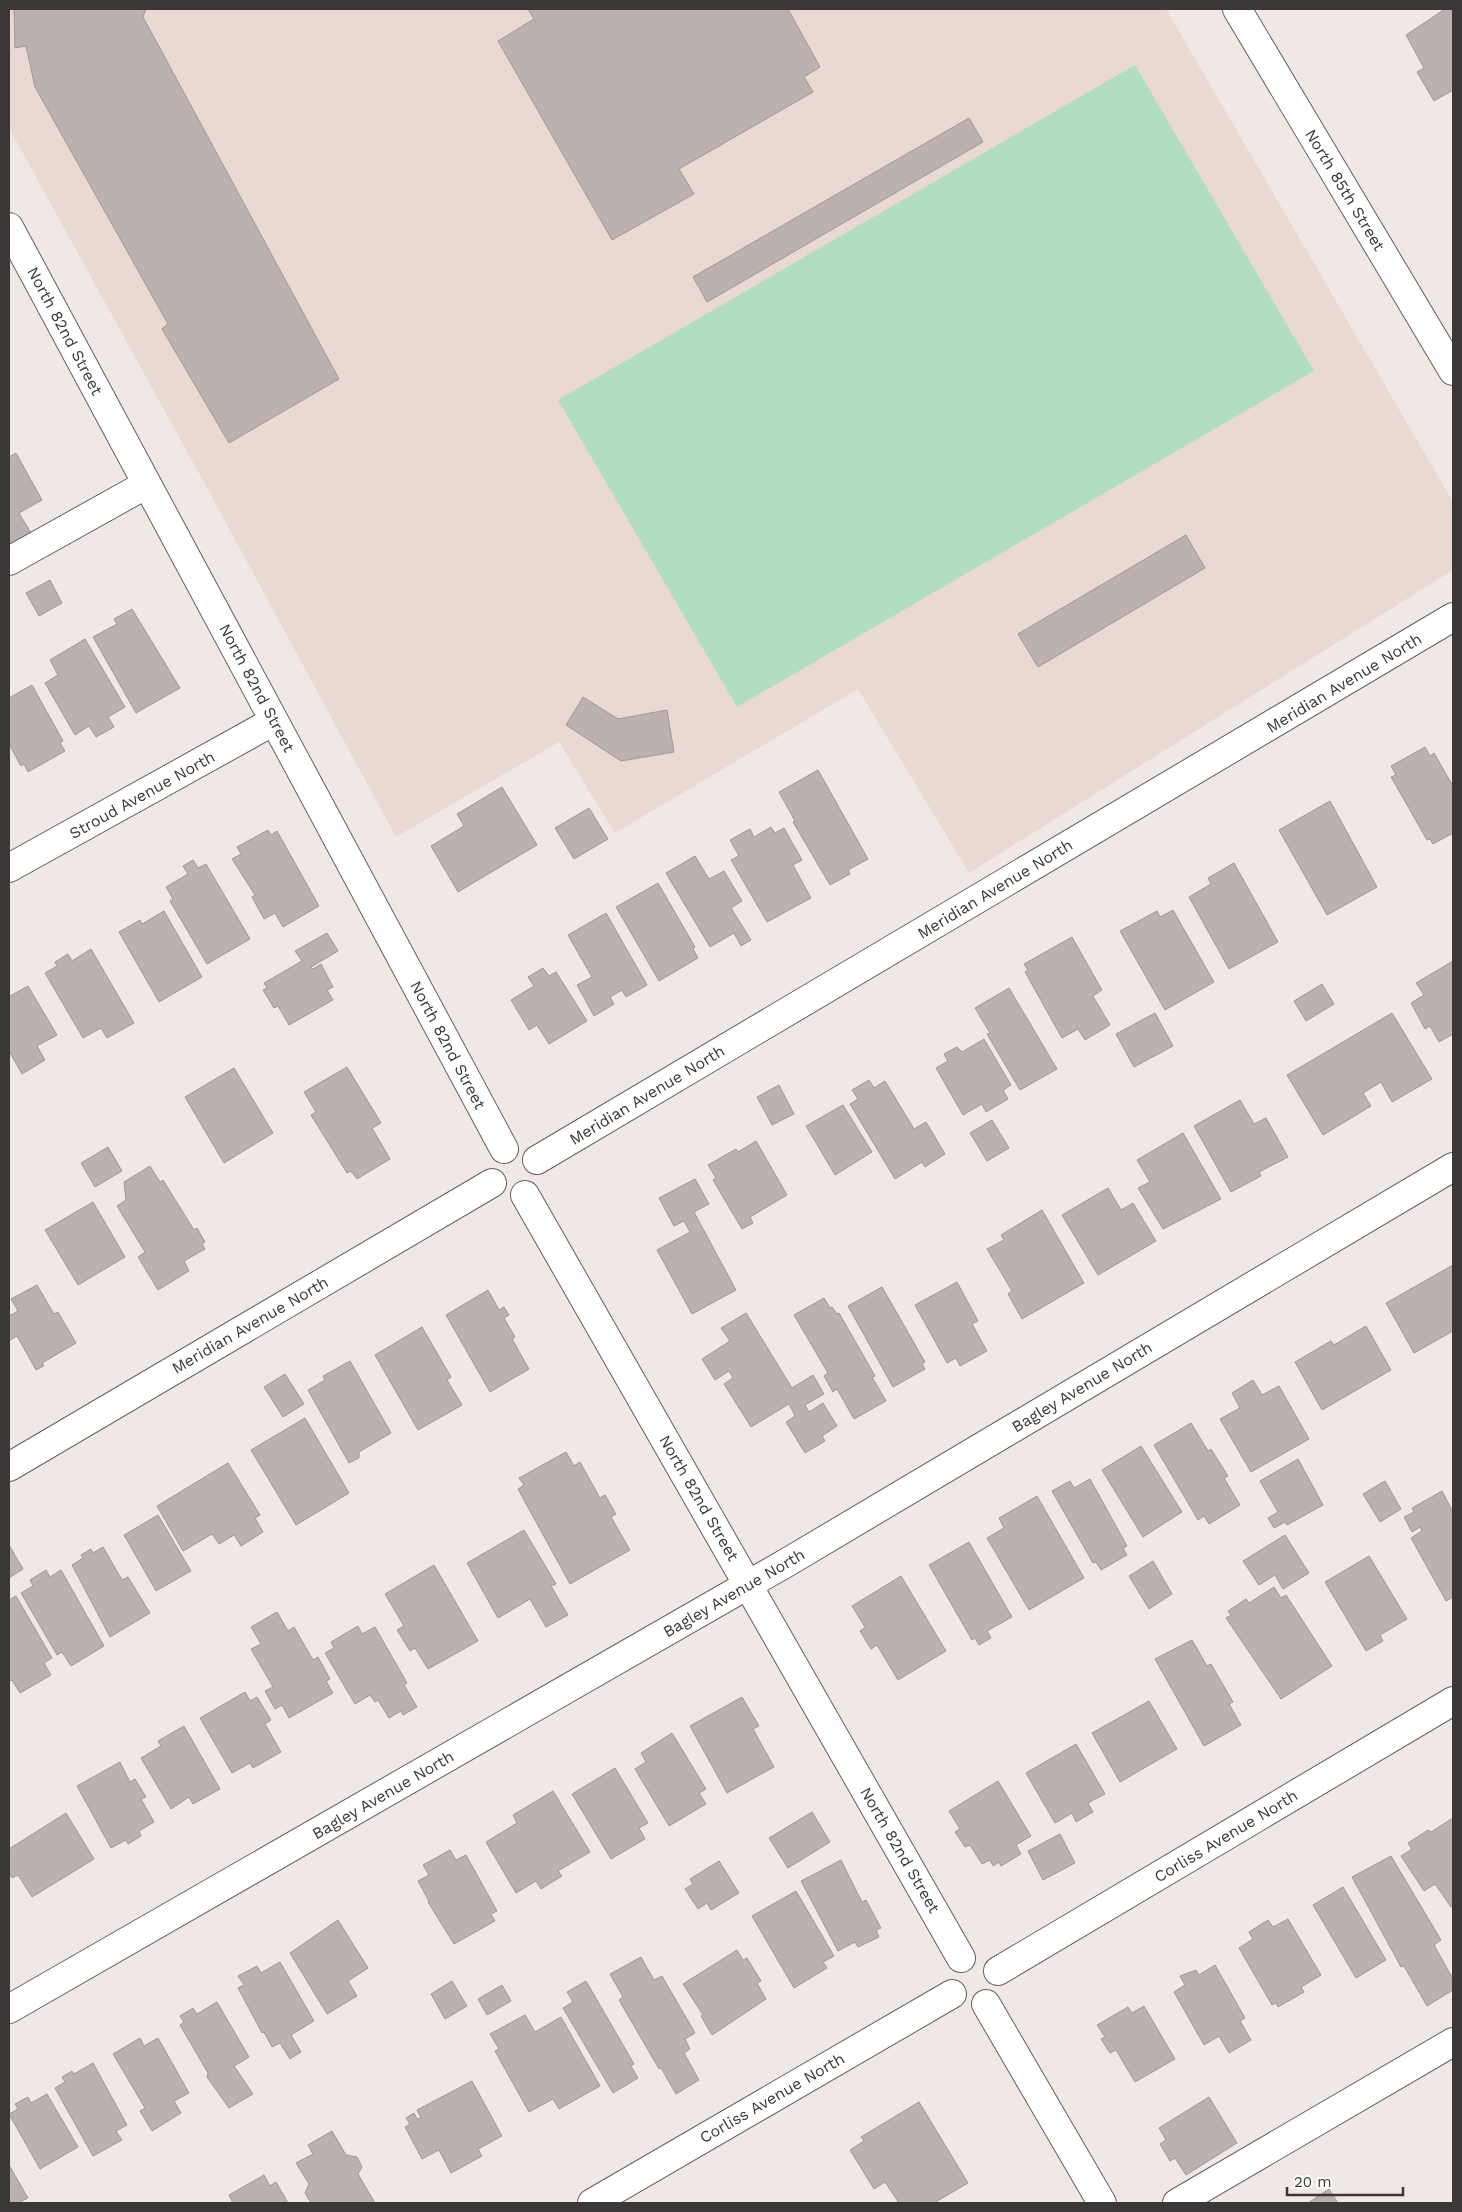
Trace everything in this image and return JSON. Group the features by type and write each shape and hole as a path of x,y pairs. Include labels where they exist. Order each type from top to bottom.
{"street":[{"name":"North 85th Street","path":"1237,9 1453,371"},
{"name":"North 82nd Street","path":"9,227 17,263 146,484 504,1149"},
{"path":"9,561 146,484"},
{"name":"Meridian Avenue North","path":"537,1160 1453,617"},
{"name":"Stroud Avenue North","path":"9,868 274,721"},
{"path":"516,1146 524,1148 537,1160 540,1175 537,1183 525,1195 508,1196 500,1192 492,1183 489,1170 491,1161 504,1149 516,1146"},
{"name":"Bagley Avenue North","path":"9,2009 749,1584 1453,1167"},
{"name":"Meridian Avenue North","path":"9,1467 492,1183"},
{"name":"North 82nd Street","path":"525,1195 961,1958"},
{"name":"Corliss Avenue North","path":"998,1971 1453,1701"},
{"path":"972,1954 981,1955 989,1959 998,1971 1000,1982 998,1991 986,2004 968,2006 961,2003 952,1994 948,1983 949,1974 952,1967 961,1958 972,1954"},
{"name":"Corliss Avenue North","path":"592,2203 952,1994"},
{"path":"986,2004 1102,2203"},
{"path":"1177,2203 1453,2042"}],"shaded area":[{"path":"9,9 1166,9 1453,502 1453,570 969,873 858,689 615,833 559,742 396,837 9,128"}],"green space":[{"path":"1135,65 1314,371 737,707 558,400"}],"building":[{"path":"14,9 146,9 143,17 339,379 229,443 162,329 168,324 35,87 26,46 15,48"},
{"path":"528,9 788,9 820,67 804,77 813,92 679,169 694,194 612,240 498,41 534,19"},
{"path":"1445,9 1453,9 1453,90 1434,101 1417,72 1424,68 1406,35"},
{"path":"969,118 983,142 707,302 693,277"},
{"path":"16,453 42,500 19,513 33,536 9,550 9,457"},
{"path":"1186,535 1205,568 1038,667 1018,634"},
{"path":"50,580 62,603 39,616 26,593"},
{"path":"132,609 180,688 136,713 93,637 117,624 114,619"},
{"path":"85,639 125,707 108,717 114,727 96,737 89,726 75,735 45,683 58,675 50,660"},
{"path":"32,685 63,741 60,743 65,751 28,772 24,764 21,766 9,744 9,698"},
{"path":"583,697 618,719 667,710 674,752 621,761 566,725"},
{"path":"1425,747 1430,756 1434,753 1453,786 1453,833 1433,844 1430,839 1427,840 1391,777 1396,775 1391,766"},
{"path":"818,770 868,859 848,870 850,874 830,885 793,822 795,821 779,792"},
{"path":"502,787 537,845 458,892 431,846 464,826 457,814"},
{"path":"1330,801 1377,887 1327,915 1279,830"},
{"path":"589,808 608,839 574,859 555,828"},
{"path":"771,827 775,833 784,828 802,860 793,865 811,898 767,922 731,860 739,856 730,840 750,829 754,837"},
{"path":"268,830 271,835 277,831 319,906 283,927 275,913 264,919 252,897 255,895 232,859 241,854 237,847"},
{"path":"695,856 709,879 724,871 742,901 731,908 751,940 741,946 734,933 710,947 666,873"},
{"path":"193,860 198,868 206,864 250,939 207,964 170,901 173,899 166,887 188,874 183,866"},
{"path":"1234,863 1278,942 1229,969 1189,897 1211,884 1208,878"},
{"path":"658,883 695,947 693,949 698,958 659,981 616,907"},
{"path":"1173,910 1214,982 1165,1010 1120,931 1157,911 1160,917"},
{"path":"164,911 202,977 159,1002 119,932 140,920 142,924"},
{"path":"606,913 647,985 626,997 622,990 610,997 614,1004 594,1016 577,985 592,977 568,935"},
{"path":"327,933 338,951 311,967 313,969 321,964 333,987 327,990 333,1000 289,1025 278,1006 274,1008 263,990 267,988 264,983 302,961 295,951"},
{"path":"1072,937 1102,990 1093,996 1110,1025 1085,1040 1078,1029 1062,1038 1025,972 1028,970 1024,964"},
{"path":"91,949 134,1023 107,1038 101,1028 83,1038 45,973 57,966 55,962 68,954 72,961"},
{"path":"1453,961 1453,1034 1439,1042 1430,1026 1425,1029 1411,1003 1424,995 1416,983"},
{"path":"543,968 549,976 556,972 587,1021 549,1044 537,1025 529,1030 511,1000 534,986 528,977"},
{"path":"1322,984 1334,1004 1306,1021 1294,1001"},
{"path":"28,986 57,1035 37,1046 45,1060 22,1074 9,1051 9,993 10,996"},
{"path":"1009,988 1057,1069 1020,1090 987,1034 990,1033 975,1008"},
{"path":"1155,1013 1173,1046 1134,1067 1116,1034"},
{"path":"1392,1013 1432,1079 1392,1102 1381,1082 1363,1093 1371,1106 1323,1135 1287,1075"},
{"path":"984,1039 1011,1085 1003,1090 1008,1099 986,1112 982,1104 963,1115 936,1068 948,1061 944,1054 957,1047 962,1052"},
{"path":"347,1067 381,1123 372,1128 390,1159 357,1179 351,1171 347,1173 311,1115 316,1112 304,1092"},
{"path":"234,1068 273,1133 224,1163 185,1097"},
{"path":"869,1080 874,1088 885,1081 914,1129 926,1122 945,1154 925,1167 922,1162 895,1179 850,1104 858,1099 852,1090"},
{"path":"779,1085 794,1114 772,1125 757,1097"},
{"path":"1240,1100 1254,1124 1266,1118 1288,1157 1259,1172 1261,1176 1231,1192 1194,1126"},
{"path":"843,1105 872,1152 835,1175 806,1126"},
{"path":"992,1120 1009,1148 987,1161 970,1133"},
{"path":"1183,1133 1221,1199 1163,1229 1138,1188 1150,1182 1137,1160"},
{"path":"756,1141 787,1195 750,1217 753,1223 742,1229 713,1180 716,1178 708,1165 736,1149 738,1152"},
{"path":"108,1147 122,1171 95,1187 81,1163"},
{"path":"150,1166 160,1182 163,1180 194,1230 197,1228 205,1242 202,1244 205,1249 184,1261 189,1271 158,1290 138,1257 145,1252 117,1206 126,1200 124,1182"},
{"path":"695,1179 709,1204 694,1212 736,1290 692,1314 657,1250 690,1232 684,1221 674,1226 659,1198"},
{"path":"1108,1188 1121,1210 1133,1203 1156,1241 1098,1275 1062,1215"},
{"path":"93,1202 125,1257 78,1285 45,1230"},
{"path":"1042,1210 1084,1283 1022,1319 1008,1294 1012,1291 987,1249 1004,1240 1001,1235"},
{"path":"1453,1265 1453,1331 1414,1353 1386,1303"},
{"path":"957,1282 978,1321 972,1324 987,1351 960,1366 956,1358 947,1363 915,1305"},
{"path":"37,1285 54,1314 58,1312 76,1343 42,1363 44,1366 36,1370 17,1336 9,1341 9,1316 18,1311 11,1299"},
{"path":"882,1287 925,1362 922,1364 925,1369 893,1387 848,1306"},
{"path":"488,1290 499,1310 504,1307 509,1315 504,1318 515,1337 512,1339 529,1369 490,1392 446,1315"},
{"path":"824,1298 830,1308 832,1307 837,1314 839,1313 875,1376 872,1377 886,1401 854,1419 837,1389 833,1392 824,1376 828,1373 794,1315"},
{"path":"746,1313 792,1388 813,1375 824,1394 805,1405 809,1412 823,1403 837,1426 822,1436 825,1441 805,1453 786,1422 795,1416 789,1404 751,1427 724,1384 733,1378 729,1371 715,1380 702,1359 730,1341 721,1328"},
{"path":"1366,1326 1391,1370 1322,1410 1295,1362 1331,1341 1334,1345"},
{"path":"422,1327 451,1377 447,1380 462,1405 418,1430 375,1355"},
{"path":"350,1361 391,1433 359,1452 359,1458 349,1463 308,1390 325,1380 323,1376"},
{"path":"285,1374 304,1404 283,1417 264,1387"},
{"path":"1253,1380 1262,1395 1279,1386 1309,1439 1251,1472 1220,1419 1240,1408 1232,1393"},
{"path":"305,1418 349,1493 296,1525 251,1450"},
{"path":"1191,1423 1208,1451 1211,1449 1228,1476 1224,1478 1240,1505 1209,1524 1204,1516 1198,1520 1154,1445"},
{"path":"1141,1446 1182,1512 1143,1537 1102,1470"},
{"path":"566,1452 574,1466 580,1462 600,1498 605,1495 616,1514 611,1517 630,1550 570,1584 518,1489 524,1485 519,1478"},
{"path":"1298,1459 1323,1505 1287,1525 1285,1522 1274,1528 1268,1518 1278,1512 1260,1481"},
{"path":"228,1463 260,1515 255,1518 263,1532 241,1546 234,1535 219,1544 212,1534 183,1551 157,1506"},
{"path":"1090,1479 1127,1546 1123,1548 1127,1555 1101,1570 1096,1562 1093,1563 1052,1491 1070,1481 1074,1488"},
{"path":"1385,1481 1401,1509 1380,1522 1363,1494"},
{"path":"1442,1491 1453,1512 1453,1597 1446,1601 1411,1538 1422,1531 1420,1527 1412,1532 1404,1517 1414,1512 1412,1508"},
{"path":"1037,1496 1084,1578 1029,1610 987,1538 1004,1528 999,1518"},
{"path":"158,1515 191,1571 156,1591 124,1535"},
{"path":"524,1530 556,1584 551,1586 568,1615 546,1627 530,1599 498,1618 467,1563"},
{"path":"1285,1535 1309,1573 1283,1589 1275,1575 1259,1585 1243,1561"},
{"path":"969,1542 1012,1617 987,1631 991,1638 979,1645 975,1638 972,1640 929,1565"},
{"path":"9,1545 23,1569 9,1578"},
{"path":"103,1547 122,1580 128,1577 150,1613 110,1637 72,1565 83,1558 81,1555 91,1549 93,1553"},
{"path":"1369,1556 1407,1619 1380,1635 1383,1641 1366,1651 1325,1582"},
{"path":"1153,1561 1172,1594 1149,1609 1129,1576"},
{"path":"434,1565 478,1641 428,1669 415,1648 410,1651 397,1630 404,1626 385,1594"},
{"path":"46,1570 50,1577 61,1570 104,1646 71,1666 62,1652 57,1655 21,1593 33,1586 30,1580"},
{"path":"901,1576 946,1651 898,1680 877,1645 871,1649 860,1631 865,1627 852,1606"},
{"path":"1274,1587 1281,1598 1286,1595 1332,1666 1281,1699 1226,1618 1231,1615 1228,1611 1246,1599 1249,1603"},
{"path":"16,1596 52,1658 44,1663 51,1675 20,1693 12,1680 9,1681 9,1600"},
{"path":"277,1612 288,1631 294,1627 313,1660 318,1657 330,1679 326,1681 333,1693 289,1718 282,1705 275,1709 265,1691 273,1687 251,1649 261,1644 251,1627"},
{"path":"358,1626 362,1634 375,1627 407,1683 404,1685 417,1707 403,1715 401,1711 389,1718 378,1700 375,1702 370,1695 355,1704 325,1653 334,1648 331,1642"},
{"path":"1192,1640 1207,1666 1211,1664 1233,1702 1229,1704 1241,1725 1204,1746 1155,1659"},
{"path":"245,1692 250,1701 257,1697 271,1720 265,1724 281,1752 253,1768 250,1763 232,1773 200,1718"},
{"path":"742,1697 759,1726 753,1729 774,1767 727,1793 690,1726"},
{"path":"1149,1701 1177,1749 1120,1782 1092,1733"},
{"path":"184,1726 220,1789 193,1804 189,1797 171,1809 141,1758 161,1746 158,1741"},
{"path":"672,1733 706,1789 699,1793 706,1804 669,1826 635,1769 646,1762 641,1753"},
{"path":"1076,1744 1105,1794 1088,1803 1093,1812 1076,1822 1072,1813 1055,1823 1026,1773"},
{"path":"120,1762 130,1782 135,1779 146,1797 141,1799 154,1822 139,1831 141,1836 128,1844 126,1840 111,1848 77,1786"},
{"path":"615,1768 648,1823 639,1828 645,1839 611,1859 572,1794"},
{"path":"998,1781 1031,1836 1016,1845 1021,1854 1001,1866 999,1862 993,1866 990,1860 982,1864 970,1845 965,1847 955,1832 960,1829 949,1811"},
{"path":"553,1791 590,1852 558,1871 562,1876 541,1889 536,1881 516,1893 486,1842 517,1823 513,1815"},
{"path":"812,1812 830,1842 788,1868 769,1838"},
{"path":"66,1813 94,1859 32,1897 18,1875 12,1878 9,1873 9,1849"},
{"path":"1453,1818 1453,1906 1451,1907 1435,1884 1424,1891 1401,1856 1412,1849 1408,1843 1428,1830 1431,1832"},
{"path":"1060,1834 1075,1863 1043,1880 1028,1851"},
{"path":"450,1850 456,1860 466,1855 497,1911 491,1914 495,1921 454,1944 428,1902 418,1881 429,1875 423,1865"},
{"path":"1391,1856 1441,1940 1434,1945 1453,1979 1453,1990 1427,2006 1404,1966 1401,1967 1352,1877"},
{"path":"841,1860 862,1902 866,1900 881,1928 876,1930 879,1937 858,1947 855,1942 838,1951 801,1881"},
{"path":"719,1861 739,1893 711,1910 707,1903 698,1909 685,1889 693,1884 690,1879"},
{"path":"1343,1887 1386,1960 1356,1978 1313,1905"},
{"path":"796,1891 834,1956 823,1962 827,1968 794,1988 752,1916"},
{"path":"1288,1919 1321,1975 1301,1987 1304,1992 1278,2007 1276,2003 1272,2005 1239,1948 1253,1939 1249,1932 1268,1920 1273,1927"},
{"path":"338,1920 368,1968 348,1981 357,1996 327,2014 290,1953"},
{"path":"737,1950 743,1960 747,1958 761,1981 757,1983 766,1999 712,2035 701,2016 703,2015 683,1984"},
{"path":"641,1957 654,1980 662,1976 695,2033 685,2039 690,2049 684,2053 699,2080 676,2094 661,2068 659,2069 619,2000 623,1997 610,1974"},
{"path":"280,1962 314,2021 291,2035 301,2052 290,2059 280,2043 272,2047 264,2032 262,2033 238,1988 244,1985 238,1976 257,1966 261,1973"},
{"path":"1215,1965 1245,2018 1240,2021 1251,2040 1229,2053 1219,2036 1204,2045 1174,1992 1185,1985 1180,1976 1196,1970 1199,1975"},
{"path":"452,1981 467,2006 445,2019 431,1994"},
{"path":"586,1981 634,2064 631,2066 638,2078 613,2093 563,2008 573,2002 567,1992"},
{"path":"502,1985 511,2001 487,2015 478,1999"},
{"path":"217,2002 249,2057 234,2066 253,2094 229,2108 207,2077 208,2073 180,2025 184,2022 180,2016 193,2008 197,2014"},
{"path":"1144,2006 1175,2059 1135,2082 1116,2050 1110,2053 1101,2039 1105,2037 1097,2025 1128,2007 1132,2013"},
{"path":"525,2015 535,2032 561,2017 600,2086 559,2109 553,2099 529,2112 495,2051 499,2049 490,2034"},
{"path":"140,2038 144,2046 158,2038 189,2093 174,2101 181,2113 152,2131 140,2111 145,2108 113,2054"},
{"path":"93,2063 127,2125 116,2131 122,2140 93,2156 55,2088 65,2082 62,2077 72,2071 74,2074"},
{"path":"472,2081 502,2136 478,2149 482,2156 451,2173 439,2150 422,2159 405,2127 410,2124 406,2118 414,2113 417,2119 421,2118 417,2110"},
{"path":"47,2094 78,2147 40,2169 9,2114 18,2109 15,2104 28,2097 31,2103"},
{"path":"1209,2097 1237,2143 1186,2175 1175,2158 1170,2161 1160,2144 1166,2140 1159,2128"},
{"path":"919,2102 968,2183 934,2203 899,2203 885,2182 874,2189 850,2150 864,2141 861,2137"},
{"path":"332,2131 346,2155 357,2157 362,2167 358,2174 375,2203 311,2203 305,2193 309,2184 296,2163 313,2154 308,2145"},
{"path":"9,2165 28,2198 18,2203 9,2203"},
{"path":"264,2175 270,2186 276,2182 288,2203 233,2203 229,2195"},
{"path":"1329,2189 1338,2203 1308,2203"}]}
